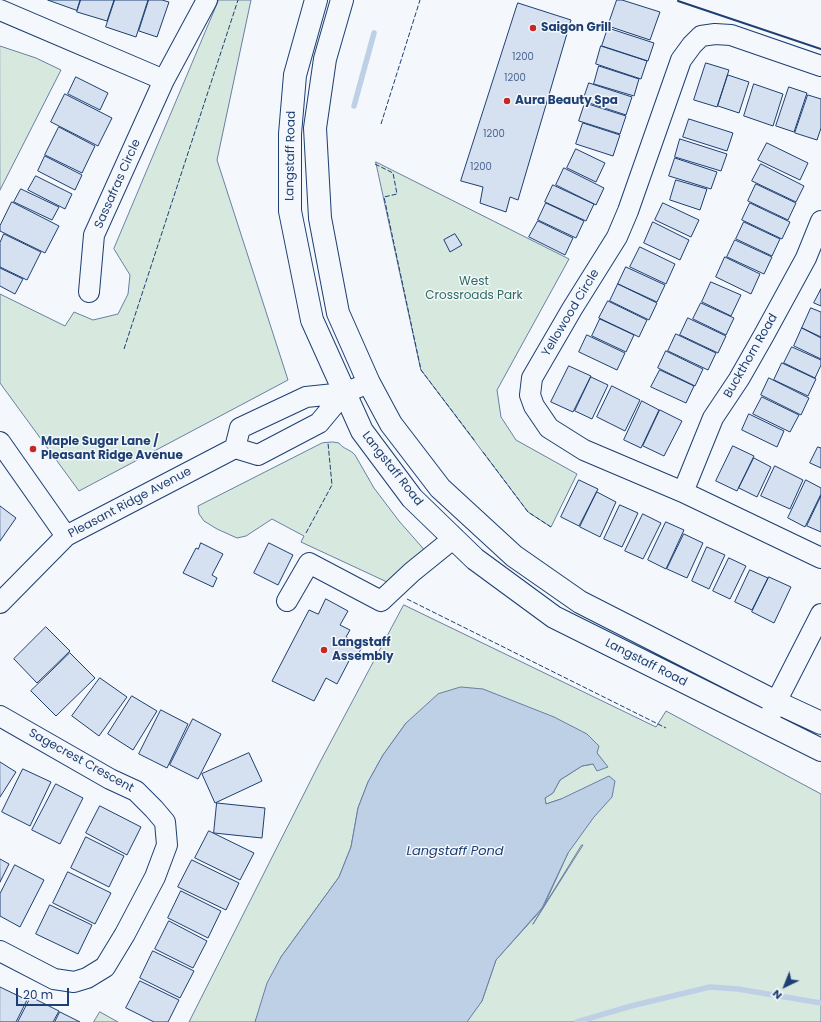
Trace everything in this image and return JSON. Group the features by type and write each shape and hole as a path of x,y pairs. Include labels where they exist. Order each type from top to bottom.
{"main road":[{"name":"Langstaff Road","path":"316,0 295,76 290,134 290,211 312,320 362,431 412,498 475,559 554,617 821,750"},
{"name":"Langstaff Road","path":"342,0 325,59 315,128 320,218 338,313 369,383 391,424 440,488 514,556 580,602 776,702 821,723"}],"street":[{"name":"Sassafras Circle","path":"89,292 94,236 164,80 207,0"},
{"path":"0,10 164,80"},
{"name":"Yellowood Circle","path":"821,66 731,35 715,34 701,36 692,45 681,60 628,211 617,237 572,309 532,378 530,395 534,406 549,428 584,450 683,492 821,558"},
{"name":"Buckthorn Road","path":"683,492 713,418 739,379 764,335 806,258 821,221"},
{"path":"344,393 319,422 258,455 235,448 240,428 306,397 344,393 369,383"},
{"path":"0,442 66,536"},
{"name":"Pleasant Ridge Avenue","path":"0,603 66,536 235,448"},
{"path":"287,601 309,563 381,601 412,572 454,538"},
{"path":"767,724 776,702 821,614"},
{"name":"Sagecrest Crescent","path":"0,716 110,779 136,791 165,822 167,845 155,877 125,934 105,967 87,978 74,982 54,979 0,951"}],"green space":[{"path":"219,0 251,0 217,160 288,380 79,491 0,383 0,294 65,326 74,312 93,320 118,314 128,294 130,275 114,249"},
{"path":"0,46 36,58 61,70 0,190"},
{"name":"West Crossroads Park","path":"376,162 569,259 497,390 501,417 516,440 577,474 551,527 528,512 421,370"},
{"path":"322,443 339,443 342,447 351,451 355,455 374,488 399,521 428,554 387,582 301,542 304,536 272,519 246,536 237,538 204,521 199,514 198,506"},
{"path":"404,605 656,727 666,711 821,794 821,1022 465,1022 482,1001 496,960 543,908 568,853 561,799 546,804 545,798 553,793 560,780 582,766 593,764 607,767 597,753 406,723 383,755 368,782 358,808 351,847 339,877 281,957 255,1022 189,1022 319,764","holes":["583,845 533,924 543,908"]},
{"path":"100,1012 118,1022 94,1022"}],"water":[{"name":"Langstaff Pond","path":"461,687 483,689 554,717 587,734 599,746 597,753 608,767 597,771 593,764 582,766 560,780 553,793 545,798 546,804 561,799 609,776 615,781 612,797 594,817 568,853 542,908 496,960 482,1001 467,1022 255,1022 267,983 281,957 339,877 351,847 358,808 368,782 383,755 406,723 438,694"}],"building":[{"path":"48,0 80,0 77,10"},
{"path":"81,0 114,0 107,21 77,12"},
{"path":"115,0 148,0 136,37 106,27"},
{"path":"149,0 162,0 169,2 157,37 139,31"},
{"path":"617,0 622,0 660,12 650,40 608,26"},
{"path":"518,3 571,20 518,200 510,197 506,212 480,203 483,187 461,181"},
{"path":"608,28 654,43 648,61 602,46"},
{"path":"601,46 647,61 641,79 596,64"},
{"path":"706,63 729,70 717,107 694,100"},
{"path":"599,66 639,79 634,96 594,84"},
{"path":"728,75 749,82 739,113 718,106"},
{"path":"76,77 108,93 100,110 68,94"},
{"path":"589,83 632,97 626,115 583,101"},
{"path":"754,84 783,94 773,126 744,116"},
{"path":"789,87 807,93 794,132 776,126"},
{"path":"65,94 112,118 98,146 51,122"},
{"path":"808,95 821,99 821,128 817,140 795,133"},
{"path":"585,103 626,116 620,134 579,121"},
{"path":"689,119 733,133 727,151 683,137"},
{"path":"583,123 620,135 613,156 576,144"},
{"path":"59,127 95,146 82,173 45,155"},
{"path":"680,139 727,154 721,171 675,157"},
{"path":"767,143 808,163 800,180 758,160"},
{"path":"576,149 605,163 596,182 567,168"},
{"path":"45,156 82,175 75,190 38,171"},
{"path":"675,158 717,172 711,189 669,176"},
{"path":"761,164 804,186 796,202 752,181"},
{"path":"564,168 604,188 596,205 556,185"},
{"path":"36,176 72,194 65,209 28,190"},
{"path":"676,180 707,189 700,210 670,200"},
{"path":"756,184 796,203 788,220 748,201"},
{"path":"553,185 594,204 586,221 545,202"},
{"path":"21,189 59,207 52,220 14,202"},
{"path":"12,202 59,226 45,253 0,231 0,226"},
{"path":"546,203 584,221 576,238 538,220"},
{"path":"663,203 699,220 691,237 655,220"},
{"path":"750,203 790,222 782,239 742,220"},
{"path":"538,221 573,238 565,255 529,237"},
{"path":"653,222 689,240 680,260 644,243"},
{"path":"744,222 780,239 772,256 736,239"},
{"path":"4,234 41,252 27,280 0,267 0,243"},
{"path":"455,234 462,245 450,252 444,240"},
{"path":"735,240 772,257 764,274 727,257"},
{"path":"640,247 675,264 666,284 630,267"},
{"path":"725,257 760,274 751,294 716,277"},
{"path":"626,267 665,285 657,302 618,284"},
{"path":"0,268 23,279 15,294 0,286"},
{"path":"711,282 741,295 731,316 702,302"},
{"path":"618,284 657,303 649,320 610,301"},
{"path":"821,289 821,306 814,303"},
{"path":"608,301 647,320 639,337 599,318"},
{"path":"701,303 734,318 726,335 693,319"},
{"path":"811,308 821,312 821,337 802,328"},
{"path":"688,318 726,336 718,353 680,335"},
{"path":"600,319 634,335 626,352 592,336"},
{"path":"802,328 821,338 821,359 794,346"},
{"path":"676,334 716,353 708,370 668,351"},
{"path":"587,335 625,353 617,370 579,352"},
{"path":"792,347 821,360 821,365 815,378 784,363"},
{"path":"666,351 703,369 695,386 658,368"},
{"path":"782,363 816,379 808,396 774,380"},
{"path":"569,366 591,376 573,412 551,402"},
{"path":"660,370 694,386 686,403 651,387"},
{"path":"591,377 608,385 592,419 575,411"},
{"path":"769,378 809,398 801,415 761,395"},
{"path":"612,386 640,400 625,431 597,417"},
{"path":"762,397 799,415 790,432 753,414"},
{"path":"642,401 659,410 641,448 624,440"},
{"path":"660,410 682,421 664,456 643,446"},
{"path":"749,414 784,431 777,447 742,430"},
{"path":"733,446 754,456 737,491 716,481"},
{"path":"818,447 821,448 821,468 810,463"},
{"path":"754,458 771,467 757,497 739,488"},
{"path":"775,466 803,480 790,509 761,496"},
{"path":"579,480 598,489 579,526 561,517"},
{"path":"806,480 821,488 821,494 805,527 788,518"},
{"path":"597,492 616,502 600,537 580,527"},
{"path":"821,496 821,532 807,526"},
{"path":"620,505 638,513 622,547 604,539"},
{"path":"0,506 16,518 0,541"},
{"path":"643,514 661,523 643,559 625,551"},
{"path":"666,522 684,530 666,569 648,560"},
{"path":"684,534 703,543 687,578 667,569"},
{"path":"201,543 223,554 212,575 217,578 213,587 183,573 196,548 198,549"},
{"path":"269,543 293,555 278,585 254,573"},
{"path":"707,547 725,555 709,589 692,581"},
{"path":"729,558 746,566 730,599 713,591"},
{"path":"750,570 768,578 752,610 735,602"},
{"path":"769,577 791,587 774,623 752,612"},
{"name":"Langstaff Assembly","path":"326,599 348,611 340,625 350,630 346,637 358,644 361,649 357,656 351,657 337,684 326,678 314,701 272,681 309,610 318,614"},
{"path":"46,627 70,651 37,683 14,659"},
{"path":"70,653 95,678 56,716 31,691"},
{"path":"100,678 127,697 99,736 72,716"},
{"path":"132,696 157,711 133,750 108,734"},
{"path":"161,710 188,724 167,768 139,754"},
{"path":"193,719 221,734 198,779 170,765"},
{"path":"249,753 262,781 215,803 202,774"},
{"path":"0,762 16,772 0,797"},
{"path":"23,769 51,782 30,826 2,812"},
{"path":"56,784 83,798 60,844 32,830"},
{"path":"217,803 265,808 262,838 214,833"},
{"path":"100,806 141,827 127,855 86,833"},
{"path":"209,831 254,853 240,880 195,858"},
{"path":"86,837 124,856 109,887 71,868"},
{"path":"0,859 9,864 0,882"},
{"path":"192,860 239,883 226,910 178,887"},
{"path":"15,865 44,880 20,927 0,916 0,894"},
{"path":"68,872 111,893 95,924 53,903"},
{"path":"181,891 221,911 208,938 168,918"},
{"path":"50,905 92,925 78,954 36,934"},
{"path":"169,921 207,941 193,968 155,949"},
{"path":"153,951 194,971 180,998 140,978"},
{"path":"140,981 179,1000 168,1022 154,1022 126,1008"},
{"path":"0,987 27,1000 16,1022 0,1022"},
{"path":"31,997 59,1011 53,1022 18,1022"},
{"path":"60,1012 80,1022 55,1022"}],"waterway":[{"path":"354,106 374,33"},
{"path":"577,1022 631,1006 710,987 738,989 821,1003"}],"fence":[{"path":"124,349 238,0"},
{"path":"381,124 420,0"},
{"path":"375,164 393,173 397,194 384,197 421,370 475,441"},
{"path":"306,533 332,485 328,443"},
{"path":"483,452 528,512 551,527"},
{"path":"407,599 666,728"}],"wall":[{"path":"678,1 821,49"}],"place":[{"name":"Saigon Grill","path":"533,28"},
{"name":"Aura Beauty Spa","path":"507,101"},
{"name":"Maple Sugar Lane / Pleasant Ridge Avenue","path":"33,449"},
{"name":"Langstaff Assembly","path":"324,650"}]}
